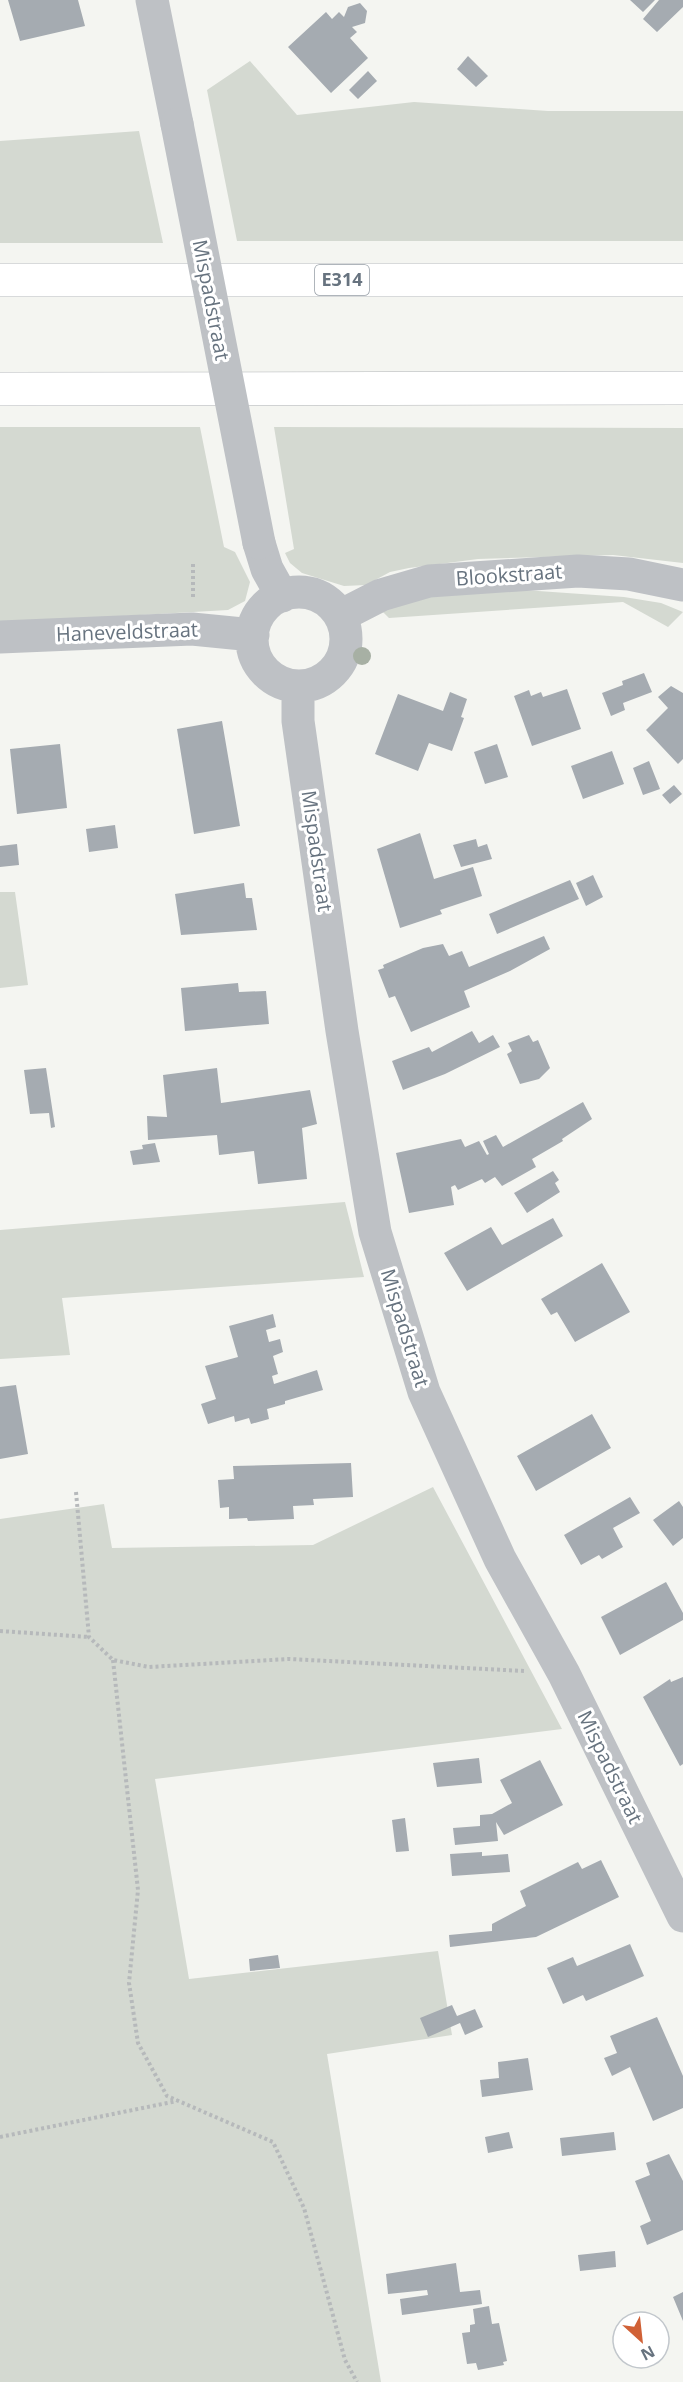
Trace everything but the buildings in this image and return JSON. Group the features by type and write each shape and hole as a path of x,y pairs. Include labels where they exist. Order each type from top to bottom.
{"highway":[{"name":"E314","path":"0,280 683,280"},
{"path":"0,389 683,388"}],"street":[{"name":"Mispadstraat","path":"152,0 259,543 267,569 282,596"},
{"name":"Blookstraat","path":"340,616 381,595 429,581 578,571 629,574 683,585"},
{"path":"298,592 315,595 329,603 340,616 345,629 346,643 343,657 336,670 312,685 298,687 282,683 269,676 259,664 253,650 255,622 262,611 282,596 298,592"},
{"name":"Haneveldstraat","path":"0,637 192,629 253,635"},
{"name":"Mispadstraat","path":"298,687 298,722 337,996 375,1232 424,1392 500,1559 564,1674 683,1916"}],"path":[{"path":"193,562 193,603"},
{"path":"76,1492 89,1637"},
{"path":"0,1631 89,1637 113,1660 149,1667 290,1659 564,1674"},
{"path":"113,1660 138,1890 129,1983 138,2043 167,2096 273,2142 304,2208 345,2360 357,2382"},
{"path":"0,2137 178,2101"}],"shaded area":[{"path":"250,61 297,115 414,102 548,111 683,111 683,241 237,241 207,90"},
{"path":"139,131 163,243 0,243 0,141"},
{"path":"0,427 200,427 224,547 235,552 250,582 245,601 228,610 0,623"},
{"path":"274,427 683,428 683,563 613,555 478,559 409,568 390,572 366,585 344,586 302,573 290,563 285,553 294,549"},
{"path":"524,590 624,597 661,603 683,612 668,627 623,602 389,618 382,611 414,598"},
{"path":"0,892 15,892 28,985 0,988"},
{"path":"345,1202 364,1277 62,1298 70,1355 0,1359 0,1230"},
{"path":"433,1487 562,1729 155,1779 189,1979 438,1951 452,2035 327,2054 381,2382 0,2382 0,1519 104,1504 112,1548 313,1545"}]}
